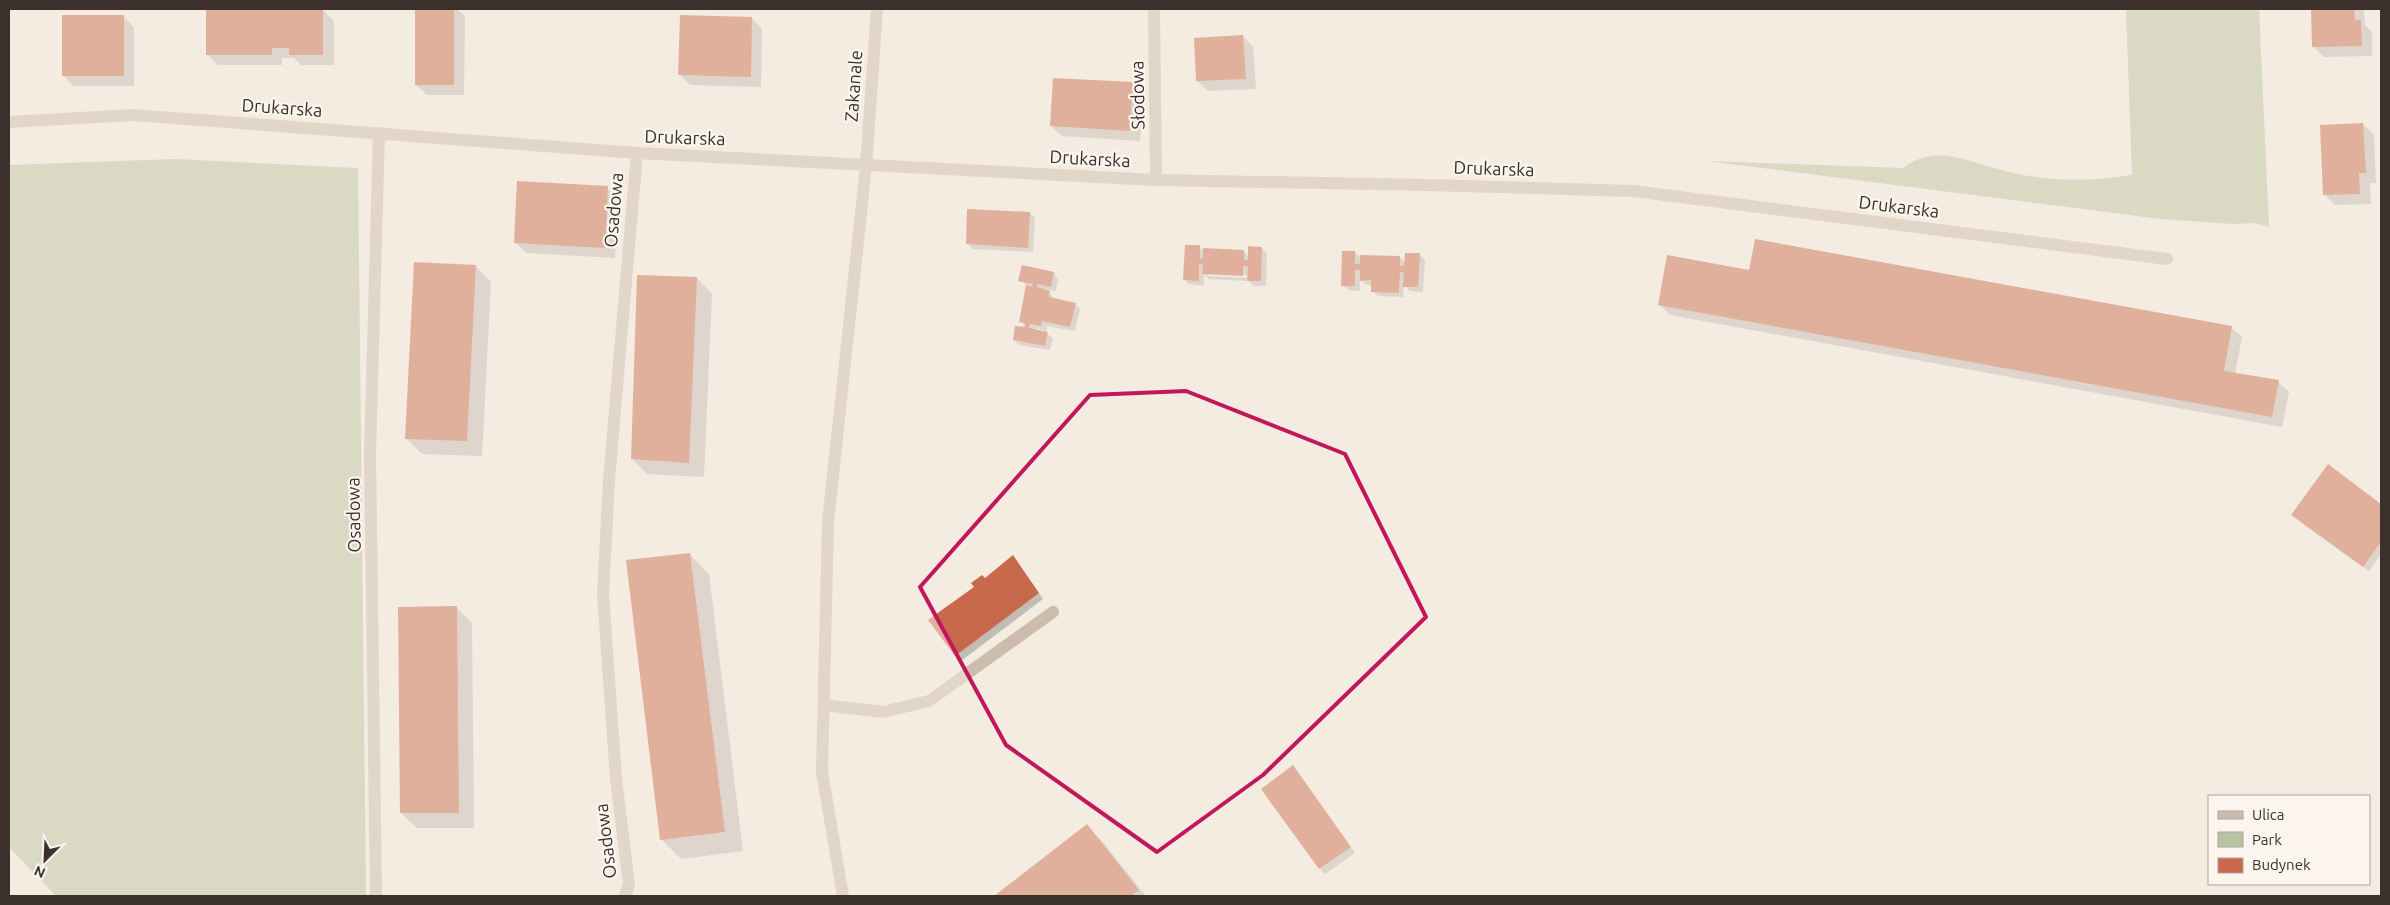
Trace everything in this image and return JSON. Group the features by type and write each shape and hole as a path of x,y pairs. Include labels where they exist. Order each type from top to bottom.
{"street":[{"name":"Zakanale","path":"866,166 876,9"},
{"name":"Słodowa","path":"1154,9 1156,180"},
{"name":"Drukarska","path":"9,122 133,115 637,153 866,166 1156,180 1428,184 1633,192 2167,259"},
{"name":"Osadowa","path":"376,896 370,452 379,133"},
{"name":"Osadowa","path":"625,896 629,884 616,778 603,594 609,480 637,153"},
{"path":"844,896 822,772 828,522 866,166"},
{"path":"824,705 884,712 929,701 1052,612"}],"highlighted area":[{"path":"1186,391 1345,454 1426,617 1263,775 1157,852 1006,745 920,587 1090,395"}],"green space":[{"path":"2126,9 2259,9 2269,227 2256,223 2233,224 2161,219 1707,161 1903,168 1925,157 1948,156 2006,171 2043,178 2088,180 2132,175"},
{"path":"175,159 358,168 366,896 56,896 9,847 9,165"}],"building":[{"path":"206,9 323,9 323,55 289,55 289,48 272,48 272,55 206,55"},
{"path":"415,9 454,9 454,85 415,85"},
{"path":"2311,9 2354,9 2355,20 2361,20 2362,46 2312,47"},
{"path":"62,15 124,15 124,76 62,76"},
{"path":"680,15 752,17 751,77 678,75"},
{"path":"1243,35 1246,79 1196,81 1194,38"},
{"path":"1053,78 1133,82 1130,131 1050,126"},
{"path":"2363,123 2366,173 2359,173 2360,194 2323,195 2320,125"},
{"path":"517,181 608,186 605,248 514,243"},
{"path":"967,209 1030,212 1028,248 966,244"},
{"path":"1755,239 2232,326 2224,371 2279,380 2272,417 1658,305 1667,255 1749,270"},
{"path":"1185,245 1200,245 1200,258 1203,259 1203,248 1244,250 1244,260 1248,260 1248,246 1262,247 1261,281 1247,281 1248,266 1243,266 1243,276 1202,274 1203,264 1199,264 1199,281 1183,280"},
{"path":"1342,251 1355,251 1355,264 1360,264 1360,255 1400,256 1400,266 1404,266 1405,253 1420,253 1418,287 1403,287 1404,273 1400,272 1399,293 1371,292 1371,280 1360,281 1360,270 1355,270 1355,286 1341,286"},
{"path":"414,262 476,265 467,441 405,439"},
{"path":"1022,265 1054,272 1051,287 1037,284 1037,287 1050,291 1049,297 1076,303 1070,327 1042,321 1041,326 1030,324 1029,328 1048,332 1045,346 1013,340 1015,326 1025,327 1025,323 1019,322 1026,285 1032,287 1033,284 1018,281"},
{"path":"637,275 697,277 689,463 631,459"},
{"path":"2328,464 2381,504 2381,542 2363,567 2291,515"},
{"path":"690,553 725,832 660,840 626,560"},
{"path":"1013,555 1039,593 955,656 928,620 974,587 971,583 982,575 985,578"},
{"path":"457,606 459,813 400,813 398,607"},
{"path":"1293,765 1351,847 1319,869 1261,789"},
{"path":"1087,824 1139,890 1131,896 994,896"}]}
